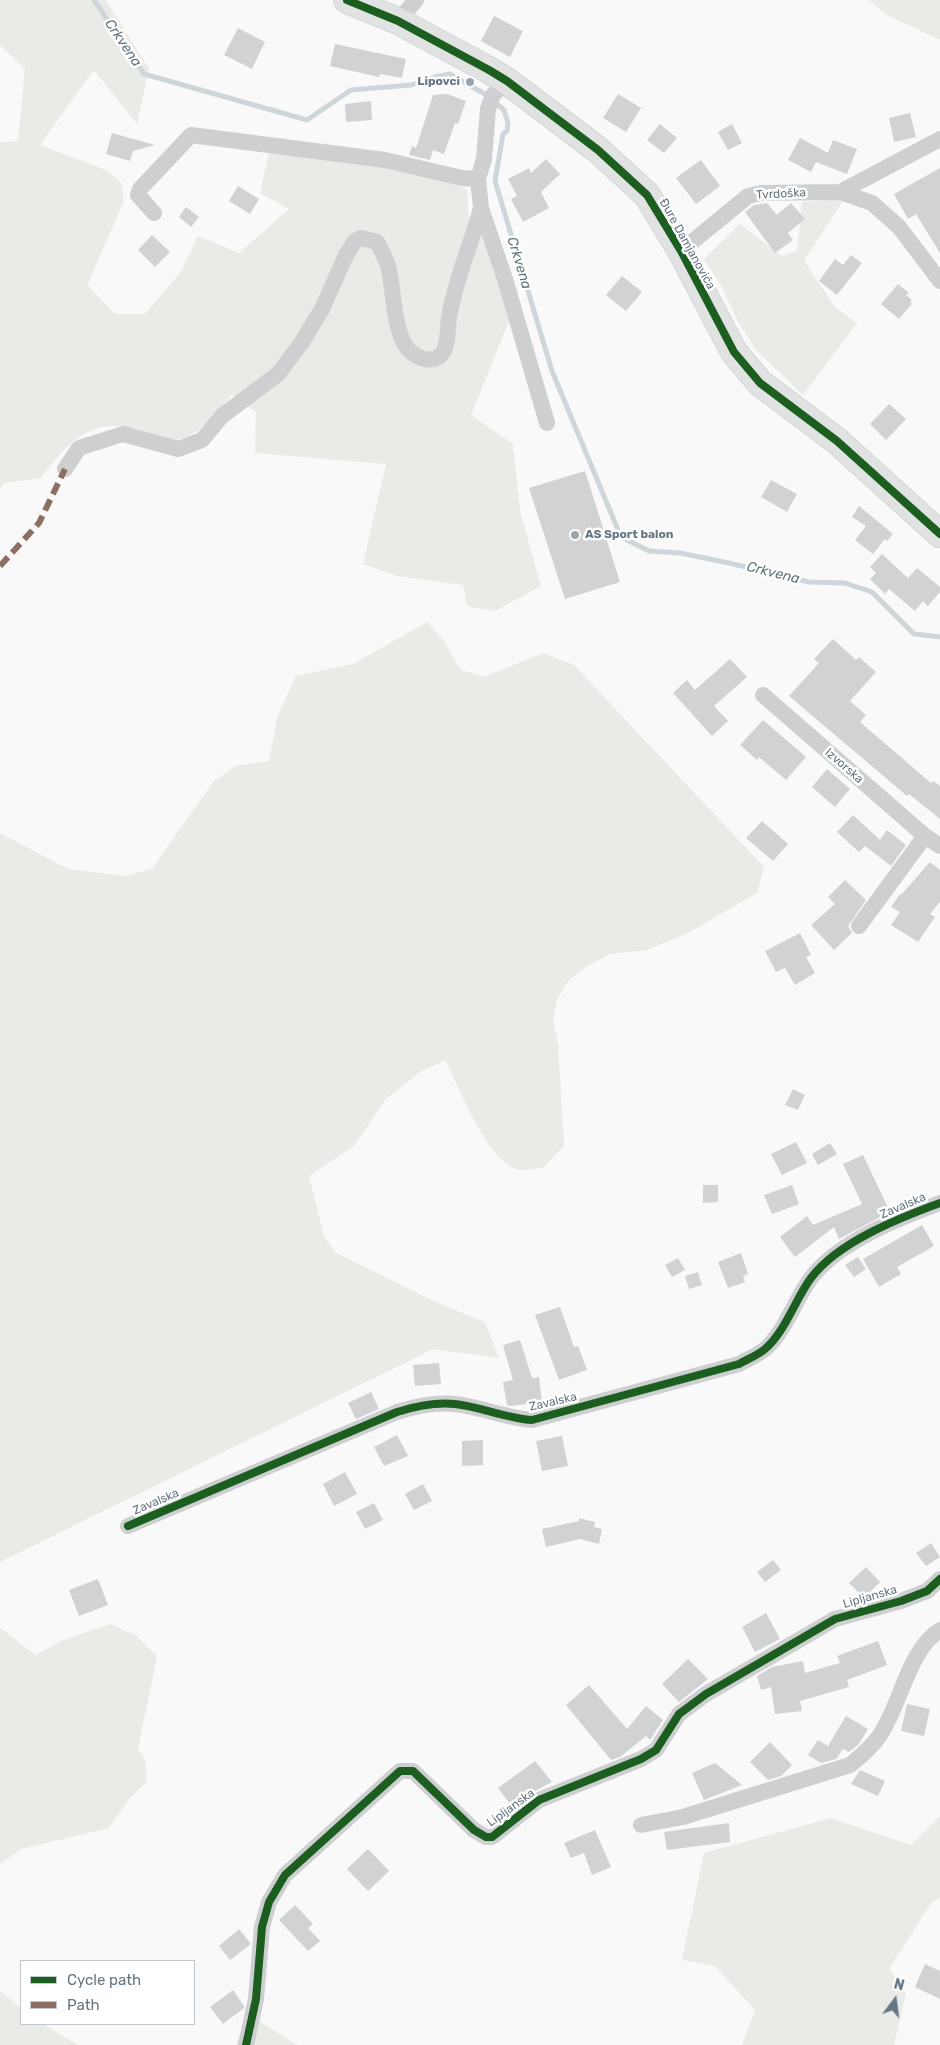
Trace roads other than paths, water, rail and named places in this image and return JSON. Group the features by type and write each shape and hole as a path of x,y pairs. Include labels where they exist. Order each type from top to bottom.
{"main road":[{"name":"Đure Damjanovića","path":"347,0 398,21 497,93 598,150 647,195 681,251 730,344 760,383 837,441 940,534"}],"street":[{"path":"398,21 416,0"},
{"path":"497,93 486,119 484,159 478,179 481,208 505,279 547,423"},
{"path":"154,213 138,195 140,189 191,135 385,160 462,178 478,179"},
{"name":"Tvrdoška","path":"840,192 940,139"},
{"name":"Tvrdoška","path":"681,251 748,196 761,193 840,192 872,203 898,227 940,281"},
{"path":"65,469 79,448 123,434 178,449 202,440 222,416 278,374 302,342 322,309 346,255 355,241 362,238 378,242 389,267 398,325 406,346 415,355 427,360 436,358 443,352 448,339 454,290 471,246 481,208"},
{"name":"Izvorska","path":"763,695 925,836 940,846"},
{"path":"859,926 925,836"},
{"name":"Zavalska","path":"128,1526 397,1412 422,1405 456,1404 513,1419 532,1420 739,1364 766,1348 812,1277 828,1261 856,1241 891,1222 940,1204"},
{"name":"Lipljanska","path":"246,2045 256,1999 262,1927 269,1902 285,1875 400,1772 413,1771 474,1830 486,1837 492,1837 539,1800 640,1759 656,1750 679,1714 706,1694 835,1619 927,1591 940,1579"},
{"path":"641,1825 683,1817 850,1765 864,1755 880,1736 923,1643 940,1630"}],"waterway":[{"name":"Crkvena","path":"94,0 144,74 307,120 351,90 411,85 450,74 485,94 504,110 508,123 507,131 503,134 495,181 552,371 621,537 649,551 680,553 809,582 845,583 872,592 914,634 940,637"}],"place":[{"name":"Lipovci","path":"470,82"},
{"name":"AS Sport balon","path":"575,535"}]}
